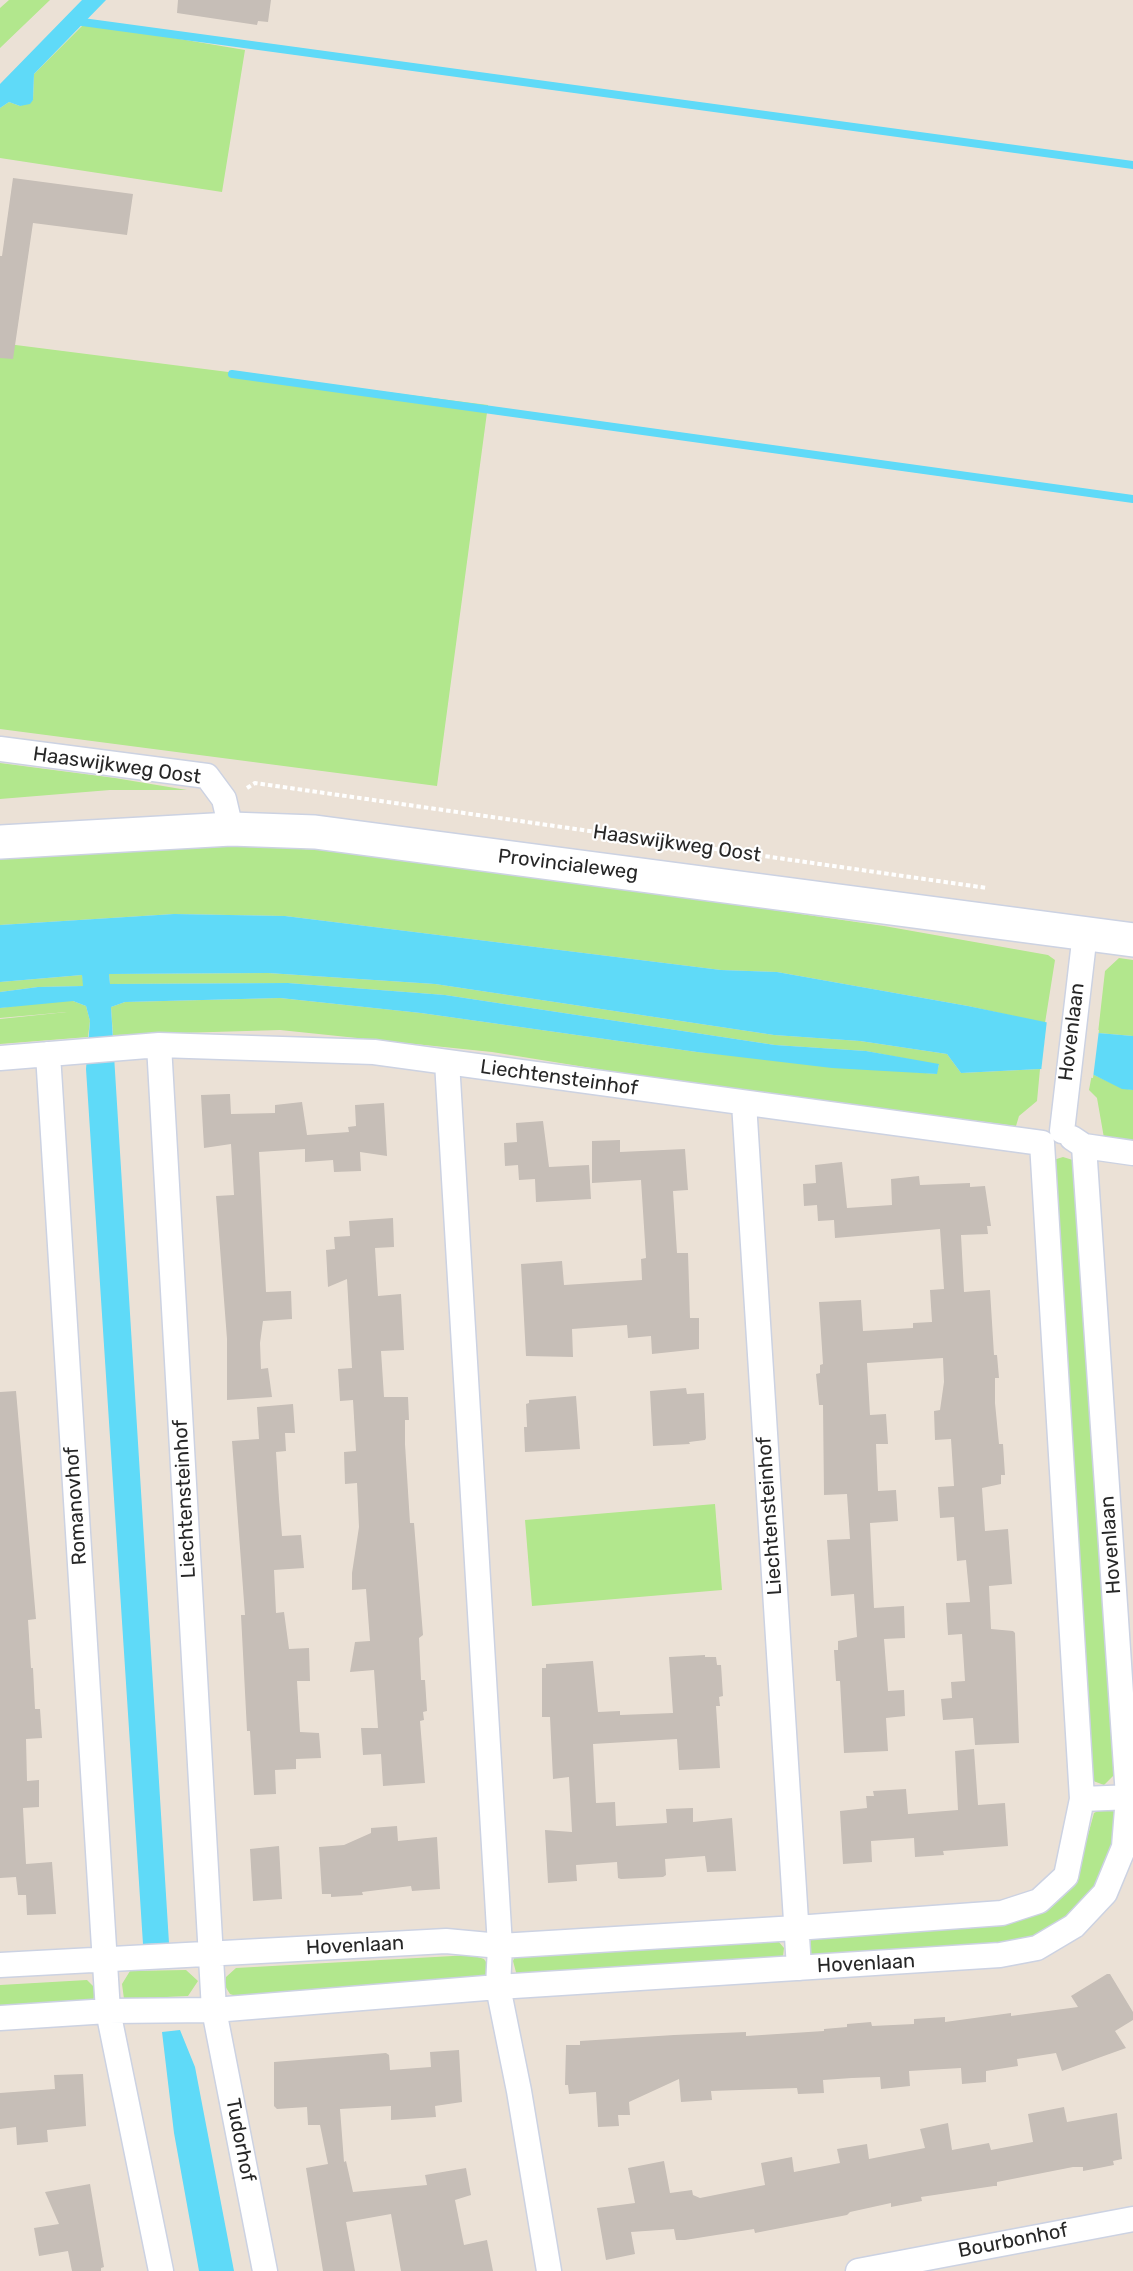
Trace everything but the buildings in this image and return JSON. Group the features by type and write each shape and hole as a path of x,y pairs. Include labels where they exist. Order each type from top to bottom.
{"main road":[{"name":"Provincialeweg","path":"0,842 227,814 315,832 1133,940"}],"street":[{"name":"Haaswijkweg Oost","path":"0,749 207,776 227,814"},
{"name":"Hovenlaan","path":"0,1965 446,1941 500,1946 796,1929 1002,1913 1039,1901 1066,1876 1082,1799 1052,1137 1066,1082 1085,933"},
{"name":"Liechtensteinhof","path":"159,1044 211,1954"},
{"name":"Liechtensteinhof","path":"48,1054 159,1044 374,1052 744,1103 1052,1137"},
{"path":"0,1058 48,1054"},
{"name":"Romanovhof","path":"48,1054 104,1959"},
{"path":"447,1062 500,1946 498,1987 519,2091 549,2271"},
{"name":"Liechtensteinhof","path":"744,1103 796,1929"},
{"path":"1052,1137 1084,1146 1133,1153"},
{"name":"Hovenlaan","path":"0,2018 108,2011 214,2010 498,1987 1000,1955 1036,1948 1074,1926 1105,1893 1124,1847 1131,1797 1084,1146"},
{"path":"1082,1799 1131,1797"},
{"name":"Hovenlaan","path":"796,1929 799,1968"},
{"path":"211,1954 214,2010"},
{"path":"104,1959 108,2011 161,2271"},
{"name":"Tudorhof","path":"214,2010 265,2271"},
{"name":"Bourbonhof","path":"858,2271 1133,2218"}],"path":[{"name":"Haaswijkweg Oost","path":"227,814 255,783 997,889"}],"green space":[{"path":"9,0 50,0 0,48 0,8"},
{"path":"85,23 245,50 222,192 0,158 0,108 9,102 20,106 33,100 34,74"},
{"path":"0,343 488,405 437,786 0,729"},
{"path":"0,763 187,790 110,790 0,799"},
{"path":"218,844 335,851 558,879 884,926 1048,955 1055,960 1045,1023 968,1006 777,972 721,970 285,916 174,914 0,925 0,854"},
{"path":"1119,958 1133,960 1133,1036 1098,1033 1105,971"},
{"path":"268,973 435,984 774,1035 860,1041 947,1054 961,1073 1040,1069 1037,1101 1019,1116 1016,1126 672,1081 492,1052 280,1030 113,1035 111,1007 125,1002 280,998 421,1013 697,1052 936,1074 939,1065 866,1051 775,1045 445,995 288,983 110,984 109,974"},
{"path":"82,975 84,986 38,987 0,992 0,982"},
{"path":"51,1001 73,1001 86,1006 90,1021 88,1037 0,1044 0,1019 67,1012 0,1018 0,1008"},
{"path":"1092,1074 1122,1088 1133,1090 1133,1142 1104,1138 1097,1098 1089,1090"},
{"path":"1063,1157 1076,1161 1117,1772 1104,1785 1088,1779 1050,1161"},
{"path":"715,1504 722,1590 532,1606 525,1520"},
{"path":"1102,1809 1112,1810 1117,1814 1115,1852 1082,1908 1030,1941 813,1957 810,1952 811,1935 976,1923 1079,1868 1094,1813"},
{"path":"774,1936 784,1948 783,1956 778,1962 517,1976 513,1961 516,1954"},
{"path":"471,1955 484,1959 488,1965 488,1974 481,1981 239,1997 230,1994 225,1986 226,1977 236,1968"},
{"path":"186,1970 198,1981 188,1996 124,1999 122,1984 130,1971"},
{"path":"87,1980 95,1988 93,2003 0,2012 0,1985"}],"water":[{"path":"82,0 106,0 34,74 33,100 30,104 20,106 9,102 0,108 0,84"},
{"path":"174,914 285,916 721,970 777,972 968,1006 1098,1033 1133,1036 1133,1090 1122,1089 1092,1074 1040,1069 961,1073 947,1054 860,1041 774,1035 435,984 268,973 109,974 110,984 288,983 445,995 775,1045 866,1051 939,1064 937,1074 832,1068 697,1052 421,1013 280,998 125,1002 111,1007 169,1943 143,1944 86,1069 90,1021 86,1006 73,1001 0,1008 0,992 38,987 83,986 82,975 0,982 0,925"},
{"path":"180,2030 195,2067 234,2271 199,2271 174,2133 162,2032"}],"pier":[{"path":"1047,1020 1099,1030 1093,1078 1041,1072"}],"waterway":[{"path":"75,21 1133,165"},
{"path":"232,374 1133,499"}]}
